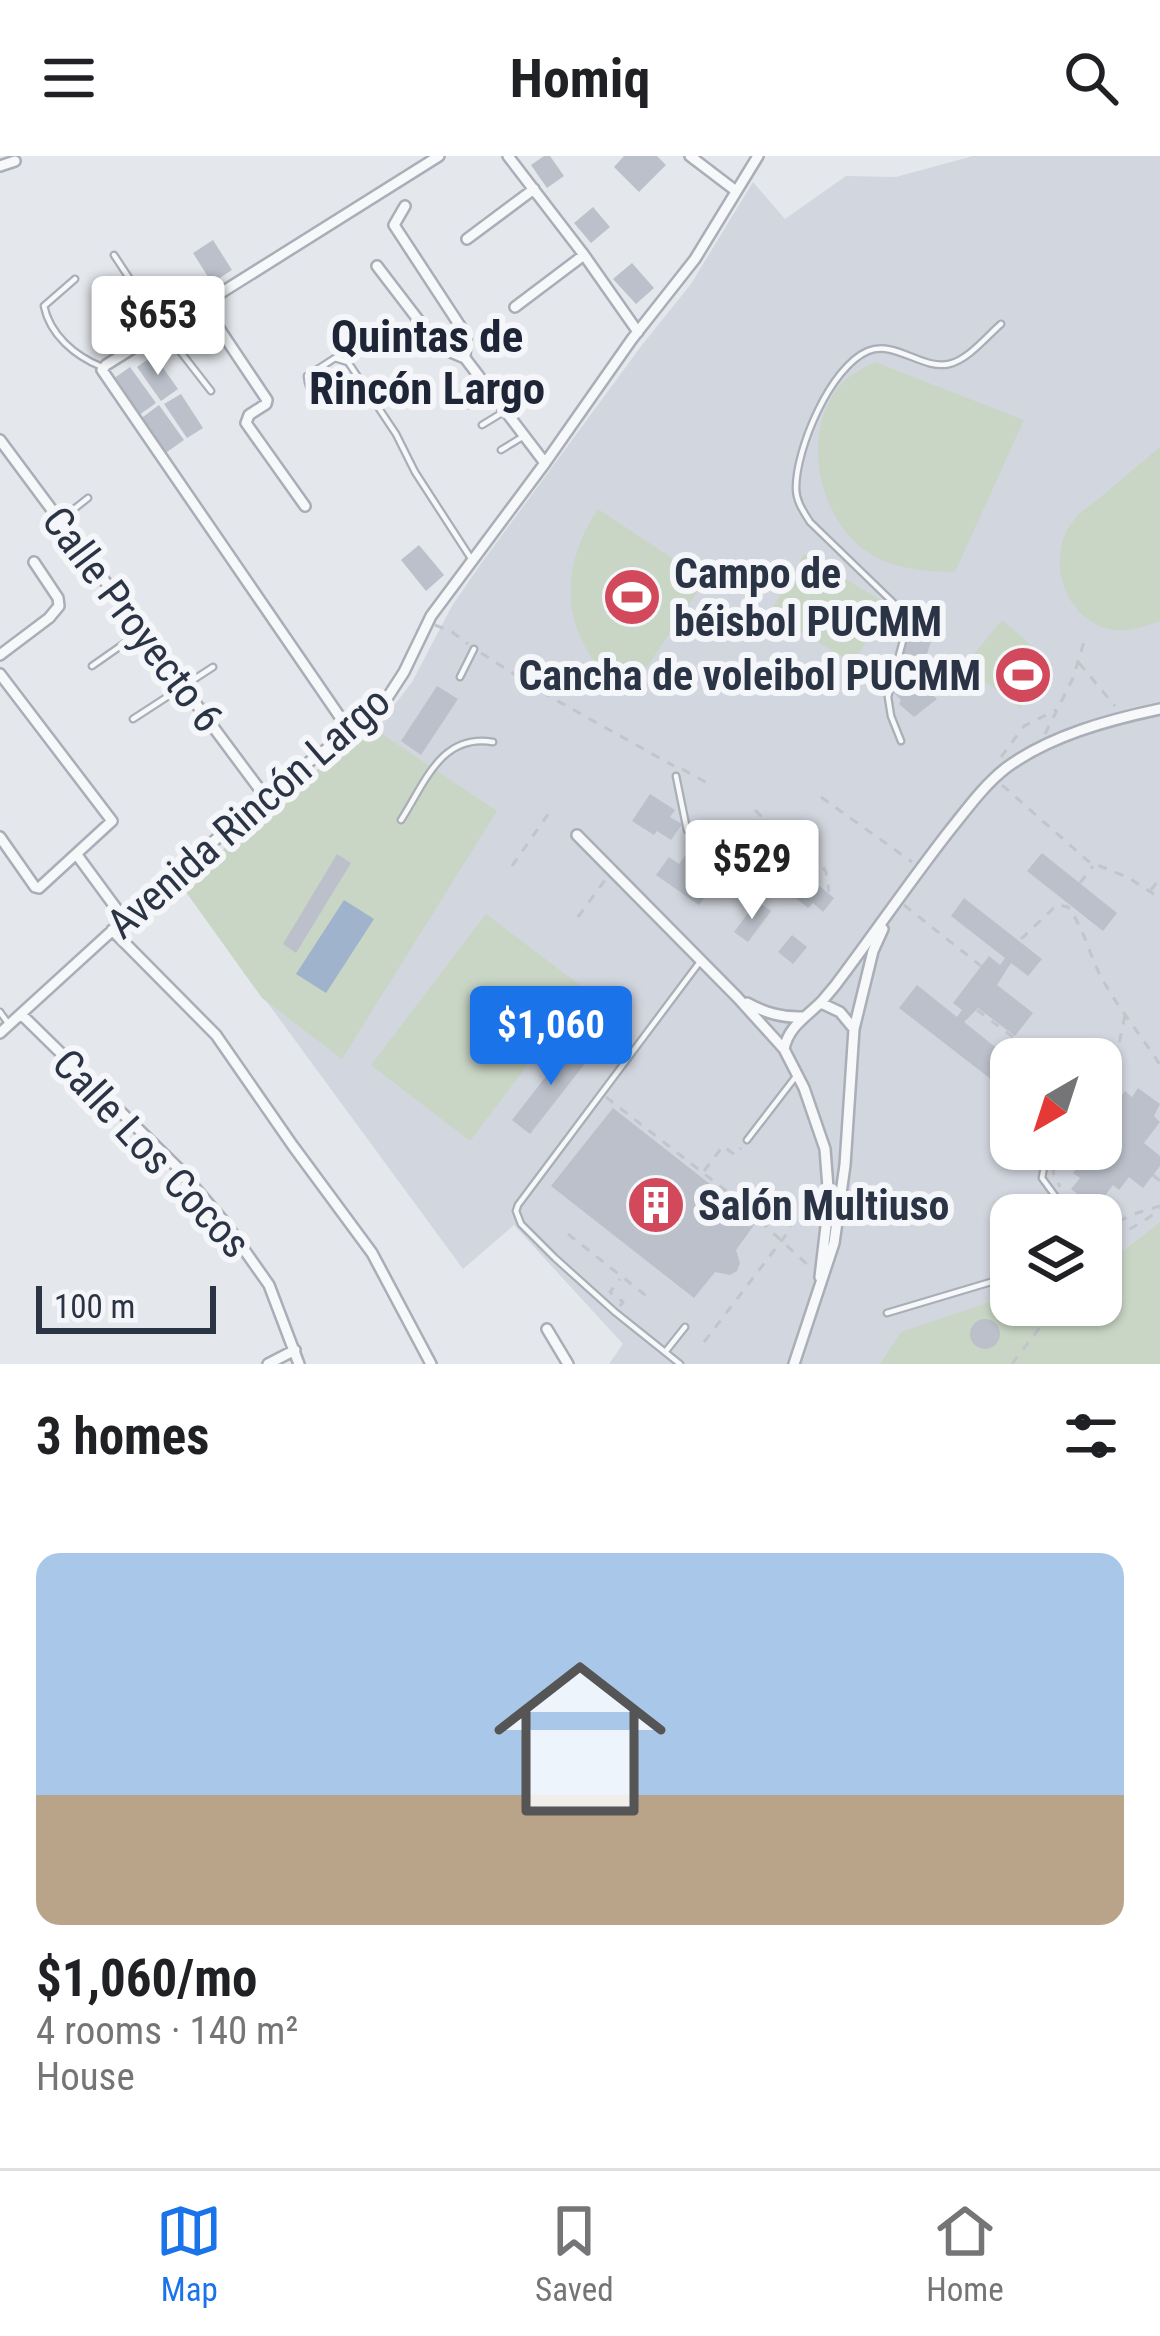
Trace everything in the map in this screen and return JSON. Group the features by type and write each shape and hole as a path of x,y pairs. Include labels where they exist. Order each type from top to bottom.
{"street":[{"path":"351,733 102,368 439,156"},
{"path":"508,156 638,332"},
{"path":"690,156 736,191"},
{"name":"Avenida Rincón Largo","path":"5,1029 266,798 380,710 428,622 695,259 758,156"},
{"path":"0,166 15,161"},
{"path":"467,239 534,189"},
{"path":"405,206 394,225 466,335 465,358"},
{"path":"515,307 584,255"},
{"path":"377,266 439,347 465,358 545,464"},
{"path":"202,303 267,400 246,422 305,506"},
{"name":"Calle Proyecto 6","path":"0,440 266,798"},
{"path":"0,655 59,606 34,562"},
{"path":"0,674 110,817 110,824 39,888 0,837"},
{"path":"784,1049 787,1035 821,1003 994,774 1040,747 1160,709"},
{"path":"577,835 784,1049 804,1088 825,1149 829,1202 820,1277"},
{"path":"77,855 124,919"},
{"path":"794,1364 839,1215 854,1029 873,951 896,904"},
{"path":"112,930 217,1035 372,1253 431,1364"},
{"path":"737,997 764,1012 804,1017"},
{"path":"821,1003 840,1012 854,1029"},
{"name":"Calle Los Cocos","path":"22,1015 178,1168 226,1224 269,1285 299,1364"},
{"path":"548,1329 568,1364"},
{"path":"268,1364 295,1350"}],"lane":[{"path":"114,255 211,391"},
{"path":"75,279 50,299 44,314 65,344 102,368"},
{"path":"901,741 888,697 906,615 810,522 795,491 800,456 835,382 860,355 879,348 946,365 1001,324"},
{"path":"356,376 323,396 310,388 307,376 335,358 348,362 472,560"},
{"path":"469,405 490,391"},
{"path":"482,425 505,411"},
{"path":"502,450 524,436"},
{"path":"60,520 88,498"},
{"path":"92,666 142,631"},
{"path":"460,677 474,649"},
{"path":"133,719 213,667"},
{"path":"401,820 446,751 461,742 493,742"},
{"path":"676,776 687,830"},
{"path":"677,1363 521,1224 516,1211 701,961"},
{"path":"0,1012 5,1029"},
{"path":"747,1139 797,1075"},
{"path":"887,1313 990,1282"},
{"path":"665,1352 685,1327"}],"path":[{"path":"428,622 452,632 566,706 709,784"},
{"path":"1040,747 1060,708 1086,635"},
{"path":"1078,662 1118,710"},
{"path":"1060,708 1017,732 994,774 1094,864 1160,898"},
{"path":"675,766 676,776"},
{"path":"820,797 913,862"},
{"path":"755,809 775,830 818,860 830,892"},
{"path":"512,866 549,813"},
{"path":"1080,883 1094,864"},
{"path":"578,917 613,869"},
{"path":"1150,892 1160,878"},
{"path":"896,904 981,966"},
{"path":"1021,939 1057,905 1068,907 1098,972 1160,1065"},
{"path":"976,1010 1014,1038"},
{"path":"1120,1038 1125,1016"},
{"path":"600,1092 703,1172 820,1277"},
{"path":"703,1172 723,1146 735,1155 747,1139"},
{"path":"1054,1170 1063,1192"},
{"path":"1153,1174 1160,1181"},
{"path":"1122,1219 1160,1208"},
{"path":"1122,1233 1160,1208"},
{"path":"704,1342 791,1227 789,1217"},
{"path":"568,1234 649,1298"},
{"path":"615,1312 623,1302 610,1292 622,1277"},
{"path":"1012,1364 1041,1326"}],"shaded area":[{"path":"973,156 1160,156 1160,1364 609,1364 623,1344 514,1225 463,1269 181,885 322,766 376,729 412,682 452,606 480,565 691,284 753,182 785,219 846,176 896,177"}],"green space":[{"path":"875,362 1024,420 955,572 912,569 872,555 839,523 828,502 818,455 826,409 845,380"},
{"path":"1160,447 1160,621 1132,629 1097,625 1083,615 1064,587 1060,552 1065,535 1077,517"},
{"name":"Campo de béisbol PUCMM","path":"598,509 705,580 629,694 590,655 572,609 575,560"},
{"path":"804,554 889,605 853,663 770,613"},
{"path":"1002,620 1053,664 1020,708 964,666"},
{"path":"376,730 497,811 342,1059 262,998 181,885 322,766"},
{"path":"486,914 585,989 470,1141 371,1065"},
{"path":"1160,1222 1160,1364 880,1364 901,1332 990,1302 990,1326 1122,1326 1122,1252"}],"water":[{"path":"344,900 374,919 326,993 296,974"}],"building":[{"path":"550,156 564,176 547,188 531,165"},
{"path":"624,156 657,156 666,165 639,192 614,167"},
{"path":"593,207 610,227 591,243 574,223"},
{"path":"213,240 232,270 212,283 193,253"},
{"path":"632,263 654,288 636,304 613,279"},
{"path":"154,355 178,389 161,401 137,367"},
{"path":"130,367 156,403 139,415 113,379"},
{"path":"181,394 203,428 187,438 164,404"},
{"path":"159,405 184,440 164,454 139,420"},
{"path":"419,545 444,575 426,591 401,560"},
{"path":"918,621 934,632 918,682 937,699 914,717 890,689 910,625"},
{"path":"437,686 458,699 421,755 401,741"},
{"path":"650,794 675,810 670,817 682,824 671,840 632,821"},
{"path":"755,835 777,851 772,858 778,863 770,874 764,870 760,875 738,859"},
{"path":"689,850 708,863 715,853 731,864 717,892 711,888 699,905 656,875 669,857 679,864"},
{"path":"1042,853 1117,913 1103,931 1027,871"},
{"path":"337,854 351,863 296,953 283,944"},
{"path":"803,872 834,898 823,912 813,903 808,908 787,891"},
{"path":"964,898 1042,959 1028,976 1011,963 997,985 1033,1013 1015,1036 978,1008 964,1022 990,1043 990,1078 899,1008 917,985 957,1017 962,1010 953,1003 989,956 1000,965 1005,958 951,916"},
{"path":"757,901 771,911 748,942 734,932"},
{"path":"792,935 807,947 793,964 778,952"},
{"path":"572,1043 590,1057 530,1134 512,1120"},
{"path":"1138,1088 1160,1104 1154,1116 1160,1122 1144,1143 1160,1156 1160,1166 1143,1188 1129,1177 1119,1190 1113,1185 1106,1194 1078,1194 1071,1189 1080,1178 1075,1170 1122,1170 1122,1095 1125,1091 1132,1097"},
{"name":"Salón Multiuso","path":"613,1108 757,1221 736,1250 737,1271 730,1275 715,1272 694,1298 551,1186"},
{"path":"979,1320 990,1320 990,1326 999,1328 999,1340 991,1348 979,1348 971,1340 971,1328"}],"place":[{"name":"Campo de béisbol PUCMM","path":"632,597"},
{"name":"Cancha de voleibol PUCMM","path":"1023,675"},
{"name":"Salón Multiuso","path":"656,1205"}],"district":[{"name":"Quintas de Rincón Largo","path":"427,362"}]}
